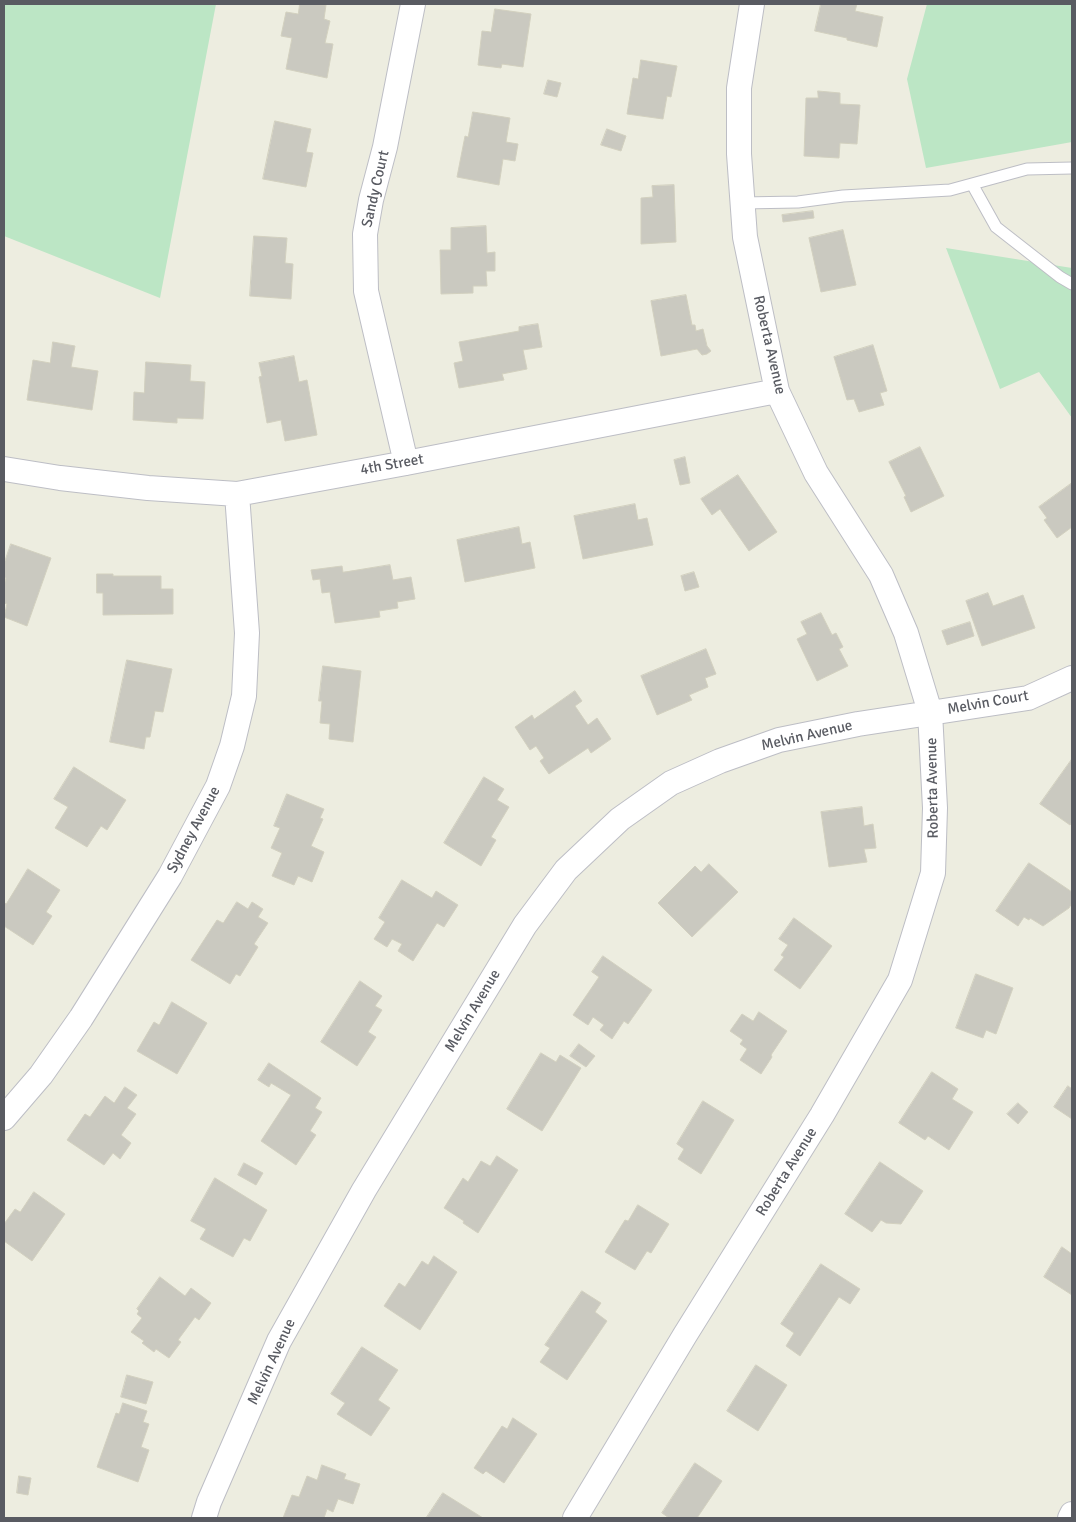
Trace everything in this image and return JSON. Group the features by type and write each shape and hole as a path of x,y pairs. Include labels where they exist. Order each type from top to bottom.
{"street":[{"name":"Sandy Court","path":"406,463 366,291 365,234 371,200 385,147 413,4"},
{"name":"Roberta Avenue","path":"575,1518 685,1335 822,1115 900,980 933,873 935,808 930,712 906,634 881,575 816,473 777,391 745,237 742,204 739,154 739,88 747,5"},
{"name":"4th Street","path":"4,469 60,478 148,488 236,494 777,391"},
{"name":"Sydney Avenue","path":"4,1118 41,1075 81,1018 170,876 218,786 232,746 244,696 247,633 236,494"},
{"name":"Melvin Court","path":"930,712 1028,698 1072,678"},
{"name":"Melvin Avenue","path":"204,1518 217,1484 284,1333 364,1190 525,925 566,870 620,819 671,783 712,765 779,740 930,712"},
{"path":"1070,1518 1072,1514"}],"lane":[{"path":"742,204 798,202 843,196 950,190 1028,169 1072,168"},
{"path":"972,184 996,228 1072,284"}],"green space":[{"path":"4,4 216,4 160,298 4,236"},
{"path":"927,4 1072,4 1072,142 926,168 907,79"},
{"path":"946,248 1072,268 1072,418 1039,372 1000,389"}],"building":[{"path":"300,4 326,5 324,19 330,21 325,43 333,44 327,78 286,69 292,38 281,36 286,12 298,14"},
{"path":"821,4 857,4 855,11 883,17 877,47 815,31"},
{"path":"495,9 531,14 523,67 502,64 501,68 478,65 482,31 491,32"},
{"path":"641,60 677,66 671,97 667,96 663,119 627,114 633,78 638,79"},
{"path":"548,80 561,83 557,97 544,94"},
{"path":"818,91 840,93 840,104 860,105 857,144 840,143 839,158 804,156 806,98 818,98"},
{"path":"473,112 510,118 506,142 518,144 515,161 503,159 499,185 457,177 465,136 468,137"},
{"path":"275,121 311,129 306,152 313,153 306,187 263,179"},
{"path":"607,129 626,136 621,151 601,145"},
{"path":"674,185 676,242 641,244 641,198 653,197 652,186"},
{"path":"813,211 814,218 783,222 782,215"},
{"path":"486,226 487,253 495,252 495,271 486,271 487,286 473,286 473,293 441,294 440,250 451,250 451,228"},
{"path":"843,230 856,285 821,292 809,238"},
{"path":"254,236 287,238 285,263 293,264 291,299 250,296"},
{"path":"686,295 692,325 695,325 696,331 703,329 707,346 711,351 702,355 697,349 661,356 651,301"},
{"path":"538,324 542,347 523,350 527,369 502,374 504,380 459,388 454,363 463,361 459,342 519,331 519,327"},
{"path":"53,342 75,346 71,367 98,371 92,410 27,400 33,360 50,363"},
{"path":"873,345 887,391 880,393 884,405 859,412 854,399 847,400 834,357"},
{"path":"294,356 299,382 307,380 317,435 285,441 281,420 267,423 259,377 262,376 259,363"},
{"path":"146,362 191,365 190,381 205,382 203,419 177,418 177,423 133,420 134,392 144,393"},
{"path":"920,447 944,496 911,512 904,497 906,496 889,462"},
{"path":"685,457 690,483 680,485 674,460"},
{"path":"738,475 777,532 749,551 720,509 712,515 701,499"},
{"path":"1072,483 1072,527 1057,538 1044,520 1047,518 1039,507"},
{"path":"635,504 638,520 647,518 653,545 583,559 574,516"},
{"path":"519,527 522,544 530,542 535,568 465,582 457,540"},
{"path":"11,544 51,558 27,626 4,617 7,604 4,603 6,578 4,577 4,564"},
{"path":"390,565 393,580 411,577 415,599 397,602 398,608 379,611 380,617 335,623 330,592 322,593 320,579 313,580 311,570 342,566 343,572"},
{"path":"694,572 699,587 685,591 681,576"},
{"path":"97,574 161,576 161,589 173,589 173,614 103,615 103,593 97,593"},
{"path":"988,593 993,606 1023,595 1035,628 982,646 966,601"},
{"path":"821,613 832,635 836,633 843,647 839,649 848,666 817,681 797,639 807,634 801,622"},
{"path":"970,622 974,636 947,645 942,631"},
{"path":"706,649 716,674 705,678 708,687 689,695 692,700 657,715 641,676"},
{"path":"127,660 172,669 163,712 155,711 150,737 146,737 144,749 110,742"},
{"path":"323,666 361,671 353,742 329,739 330,724 320,723 322,701 319,701"},
{"path":"575,691 582,701 575,706 588,725 597,718 611,739 591,753 588,748 549,774 540,761 544,758 536,746 530,750 515,727 532,715 534,719"},
{"path":"1072,759 1072,822 1070,825 1040,804"},
{"path":"74,767 126,800 107,830 101,826 87,847 55,828 68,807 54,799"},
{"path":"484,777 504,789 497,800 509,807 491,837 496,840 481,866 444,843"},
{"path":"287,794 324,809 320,818 323,819 311,846 324,852 312,882 298,876 294,885 272,876 282,853 271,848 280,828 274,826"},
{"path":"862,807 864,826 873,824 876,848 864,849 867,862 829,867 821,812"},
{"path":"1029,863 1072,892 1072,903 1069,908 1043,926 1030,918 1029,920 1024,917 1018,926 996,911"},
{"path":"709,864 738,892 692,937 658,903 695,866 701,872"},
{"path":"28,869 60,890 46,912 52,916 33,945 4,926 4,902 6,904"},
{"path":"402,880 432,898 436,891 458,905 444,927 437,923 413,961 398,951 402,944 392,939 387,947 374,939 385,922 379,918"},
{"path":"237,902 248,909 252,902 263,909 258,917 268,923 254,944 258,947 240,976 236,974 230,984 191,960 217,920 223,923"},
{"path":"794,918 832,946 800,989 774,970 784,957 781,955 788,945 779,939"},
{"path":"603,956 652,990 628,1024 624,1021 612,1039 600,1030 604,1025 593,1017 588,1025 573,1015 599,977 592,972"},
{"path":"976,974 1013,988 996,1034 986,1030 983,1038 956,1028"},
{"path":"360,981 382,996 375,1006 382,1010 368,1032 376,1037 357,1066 321,1042"},
{"path":"172,1002 207,1023 177,1074 137,1051 154,1022 159,1025"},
{"path":"759,1012 787,1031 761,1074 740,1060 747,1049 740,1044 743,1040 730,1031 742,1014 753,1021"},
{"path":"579,1044 595,1056 586,1067 570,1056"},
{"path":"541,1053 556,1062 560,1055 581,1068 542,1131 507,1109"},
{"path":"269,1063 321,1098 315,1108 322,1112 310,1131 316,1135 296,1165 261,1141 291,1095 271,1083 269,1087 258,1080"},
{"path":"932,1072 958,1089 952,1099 973,1112 949,1150 928,1136 925,1140 899,1123"},
{"path":"1068,1086 1072,1089 1072,1119 1054,1107"},
{"path":"125,1087 137,1095 127,1108 136,1114 121,1135 131,1143 120,1159 113,1153 104,1165 67,1140 85,1114 90,1117 105,1096 114,1103"},
{"path":"703,1101 734,1120 701,1174 678,1159 684,1149 677,1144"},
{"path":"1018,1103 1028,1112 1018,1124 1007,1114"},
{"path":"497,1156 518,1170 478,1233 444,1208 463,1178 468,1182 481,1161 490,1166"},
{"path":"880,1162 923,1191 901,1224 886,1223 881,1220 872,1232 845,1214"},
{"path":"244,1163 263,1173 256,1185 238,1175"},
{"path":"215,1178 267,1210 250,1241 244,1238 233,1257 200,1239 206,1229 191,1221"},
{"path":"34,1192 65,1214 32,1261 4,1241 4,1224 15,1209 20,1212"},
{"path":"638,1205 669,1224 651,1253 647,1251 635,1270 605,1252 625,1220 628,1221"},
{"path":"1062,1247 1072,1254 1072,1295 1044,1277"},
{"path":"434,1256 457,1272 420,1330 384,1306 399,1283 405,1287 422,1261 428,1265"},
{"path":"821,1264 860,1289 850,1304 839,1297 800,1356 786,1346 794,1333 781,1324"},
{"path":"160,1277 185,1296 191,1288 211,1303 199,1320 195,1317 178,1340 181,1342 169,1358 156,1349 154,1352 142,1343 144,1341 131,1332 142,1318 137,1314 139,1311 137,1309"},
{"path":"582,1291 601,1303 595,1312 607,1321 567,1380 540,1362 550,1348 545,1345"},
{"path":"362,1347 398,1370 378,1400 390,1408 371,1436 337,1414 345,1403 331,1394"},
{"path":"756,1365 787,1385 758,1431 727,1411"},
{"path":"127,1375 153,1382 146,1404 121,1397"},
{"path":"123,1403 147,1411 143,1422 149,1424 141,1447 149,1450 138,1482 97,1467 116,1413 119,1414"},
{"path":"513,1418 537,1434 504,1483 486,1471 483,1474 474,1468 502,1426 507,1429"},
{"path":"695,1463 722,1481 697,1518 669,1518 662,1513"},
{"path":"322,1465 346,1474 344,1479 360,1484 353,1504 338,1499 333,1512 327,1509 324,1518 283,1518 292,1495 299,1497 307,1476 317,1480"},
{"path":"19,1476 31,1478 28,1495 17,1493"},
{"path":"443,1493 483,1518 427,1517"}]}
